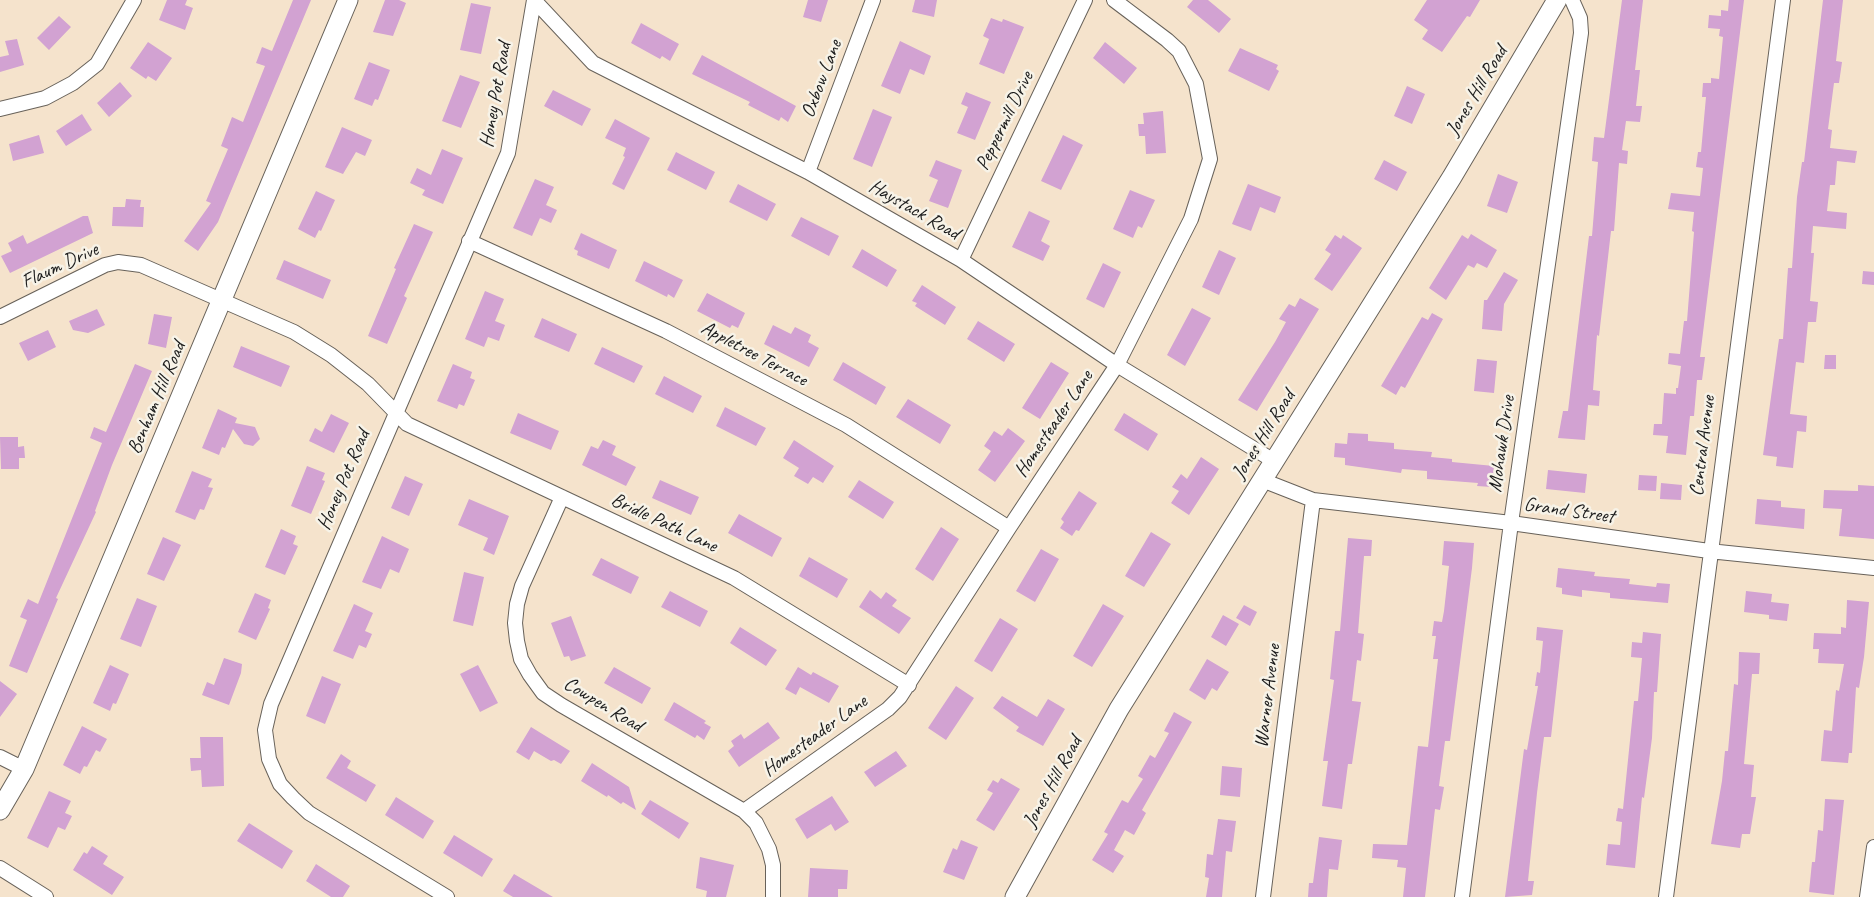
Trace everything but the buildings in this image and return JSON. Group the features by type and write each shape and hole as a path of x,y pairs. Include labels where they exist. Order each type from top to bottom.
{"main road":[{"name":"Benham Hill Road","path":"0,810 24,769 348,0"},
{"name":"Jones Hill Road","path":"1015,897 1119,709 1452,177 1557,0"}],"street":[{"path":"0,109 45,98 79,78 97,64 134,0"},
{"name":"Haystack Road","path":"534,0 593,63 808,172 960,260 1117,365 1274,461"},
{"name":"Honey Pot Road","path":"447,897 309,813 280,784 269,759 266,743 266,723 271,704 508,152 534,0"},
{"name":"Oxbow Lane","path":"808,172 874,0"},
{"name":"Peppermill Drive","path":"960,260 1085,0"},
{"name":"Homesteader Lane","path":"744,811 888,709 909,685 1009,528 1117,365 1191,219 1209,166 1210,151 1196,84 1188,65 1179,51 1114,0"},
{"name":"Mohawk Drive","path":"1462,897 1511,523 1581,33 1580,18 1572,0"},
{"name":"Central Avenue","path":"1666,897 1709,551 1783,0"},
{"name":"Appletree Terrace","path":"469,240 666,331 846,425 1009,528"},
{"name":"Flaum Drive","path":"0,317 94,270 118,262 141,265 294,332 331,356 368,384 395,413"},
{"name":"Bridle Path Lane","path":"395,413 407,424 734,578 909,685"},
{"name":"Grand Street","path":"1262,480 1313,500 1511,523 1709,551 1874,568"},
{"name":"Cowpen Road","path":"562,497 522,586 517,604 515,623 521,658 543,693 744,811 756,823 769,849 773,865 773,897"},
{"name":"Warner Avenue","path":"1263,897 1313,500"},
{"path":"0,757 24,769"},
{"path":"1868,897 1874,847"},
{"path":"0,868 46,897"}]}
